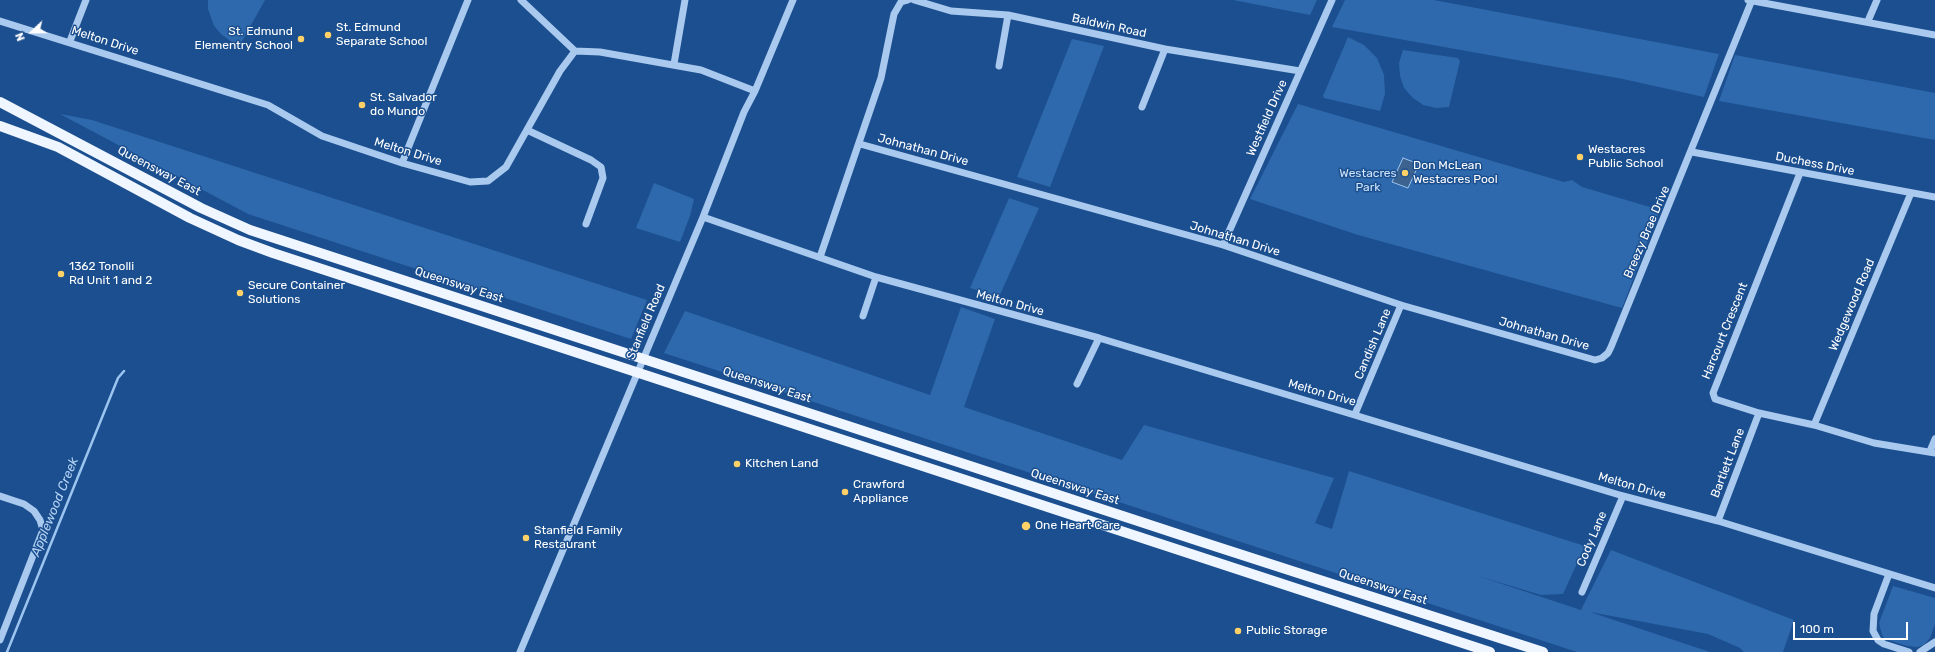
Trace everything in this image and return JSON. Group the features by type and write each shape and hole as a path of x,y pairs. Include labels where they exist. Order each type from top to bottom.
{"main road":[{"name":"Queensway East","path":"0,102 201,208 250,230 1202,542 1543,652"},
{"path":"0,126 58,147 190,218 238,240 280,256 637,371 1490,652"}],"street":[{"path":"70,41 86,0"},
{"path":"402,163 468,0"},
{"path":"521,0 575,51 600,52 674,64 701,70 755,91"},
{"path":"674,64 685,0"},
{"name":"Stanfield Road","path":"520,652 702,217 744,112 755,91 793,0"},
{"path":"820,257 860,144 881,78 894,14 901,2 908,0"},
{"name":"Baldwin Road","path":"914,0 951,11 1008,15 1165,48 1300,71"},
{"name":"Westfield Drive","path":"1223,245 1332,0"},
{"path":"1751,0 1868,21 1935,35"},
{"name":"Breezy Brae Drive","path":"1602,358 1608,353 1611,347 1692,152 1705,115 1751,0"},
{"path":"1868,21 1877,0"},
{"path":"999,66 1008,15"},
{"name":"Melton Drive","path":"0,21 70,41 268,105 322,136 402,163 470,182 488,181 506,167 560,71 575,51"},
{"path":"1142,107 1165,48"},
{"path":"527,130 591,160 601,167 603,178 586,224"},
{"name":"Johnathan Drive","path":"860,144 1223,245 1401,306 1595,360 1602,358"},
{"name":"Duchess Drive","path":"1692,152 1935,197"},
{"name":"Harcourt Crescent","path":"1800,173 1713,393 1715,399 1759,413 1814,425 1874,443 1933,452"},
{"name":"Wedgewood Road","path":"1814,425 1911,193"},
{"name":"Melton Drive","path":"702,217 876,277 1099,338 1623,496 1718,521 1935,588"},
{"path":"863,316 876,277"},
{"name":"Candish Lane","path":"1355,414 1401,306"},
{"path":"1077,384 1099,338"},
{"name":"Bartlett Lane","path":"1718,521 1759,413"},
{"path":"1933,452 1935,439"},
{"path":"0,496 24,504 34,511 40,520 43,530 0,640"},
{"name":"Cody Lane","path":"1582,592 1623,496"},
{"path":"1889,574 1874,614 1873,631 1878,640 1884,644 1909,652"},
{"path":"1920,652 1935,642"}],"green space":[{"path":"208,0 265,0 241,43 232,42 222,35 214,26 208,9"},
{"path":"1233,0 1317,0 1310,15"},
{"path":"1345,0 1434,0 1719,54 1704,97 1623,79 1332,27"},
{"path":"1348,37 1364,45 1377,58 1384,75 1385,94 1380,111 1324,98 1323,96"},
{"path":"1072,39 1104,46 1050,187 1017,177"},
{"path":"1403,50 1458,58 1460,61 1449,107 1436,108 1423,105 1413,98 1404,88 1400,76 1399,63"},
{"path":"1735,55 1935,93 1935,140 1719,101"},
{"name":"Westacres Park","path":"1298,104 1564,182 1572,180 1582,187 1660,210 1622,308 1358,235 1250,199"},
{"path":"60,114 92,120 647,300 631,339 248,214"},
{"path":"654,183 694,199 690,216 680,242 636,228"},
{"path":"1009,198 1039,208 999,297 970,288"},
{"path":"961,307 995,319 964,407 1122,460 1144,425 1334,478 1315,523 1332,529 1349,471 1585,546 1563,594 1541,595 1478,576 1581,610 1611,550 1794,620 1783,652 1744,652 1740,648 1708,634 1590,612 1710,652 1577,652 664,353 685,311 930,395"},
{"path":"1893,586 1935,598 1935,624 1930,638 1924,645 1917,647 1907,646 1885,639 1882,635 1879,623"}],"shaded area":[{"name":"Don McLean Westacres Pool","path":"1403,158 1419,164 1408,188 1392,182"}],"waterway":[{"name":"Applewood Creek","path":"7,652 118,378 124,371"}],"place":[{"name":"St. Edmund Separate School","path":"328,35"},
{"name":"St. Edmund Elementry School","path":"301,39"},
{"name":"St. Salvador do Mundo","path":"362,105"},
{"name":"Westacres Public School","path":"1580,157"},
{"name":"Don McLean Westacres Pool","path":"1405,173"},
{"name":"1362 Tonolli Rd Unit 1 and 2","path":"61,274"},
{"name":"Secure Container Solutions","path":"240,293"},
{"name":"Kitchen Land","path":"737,464"},
{"name":"Crawford Appliance","path":"845,492"},
{"name":"One Heart Care","path":"1026,526"},
{"name":"Stanfield Family Restaurant","path":"526,538"},
{"name":"Public Storage","path":"1238,631"}]}
